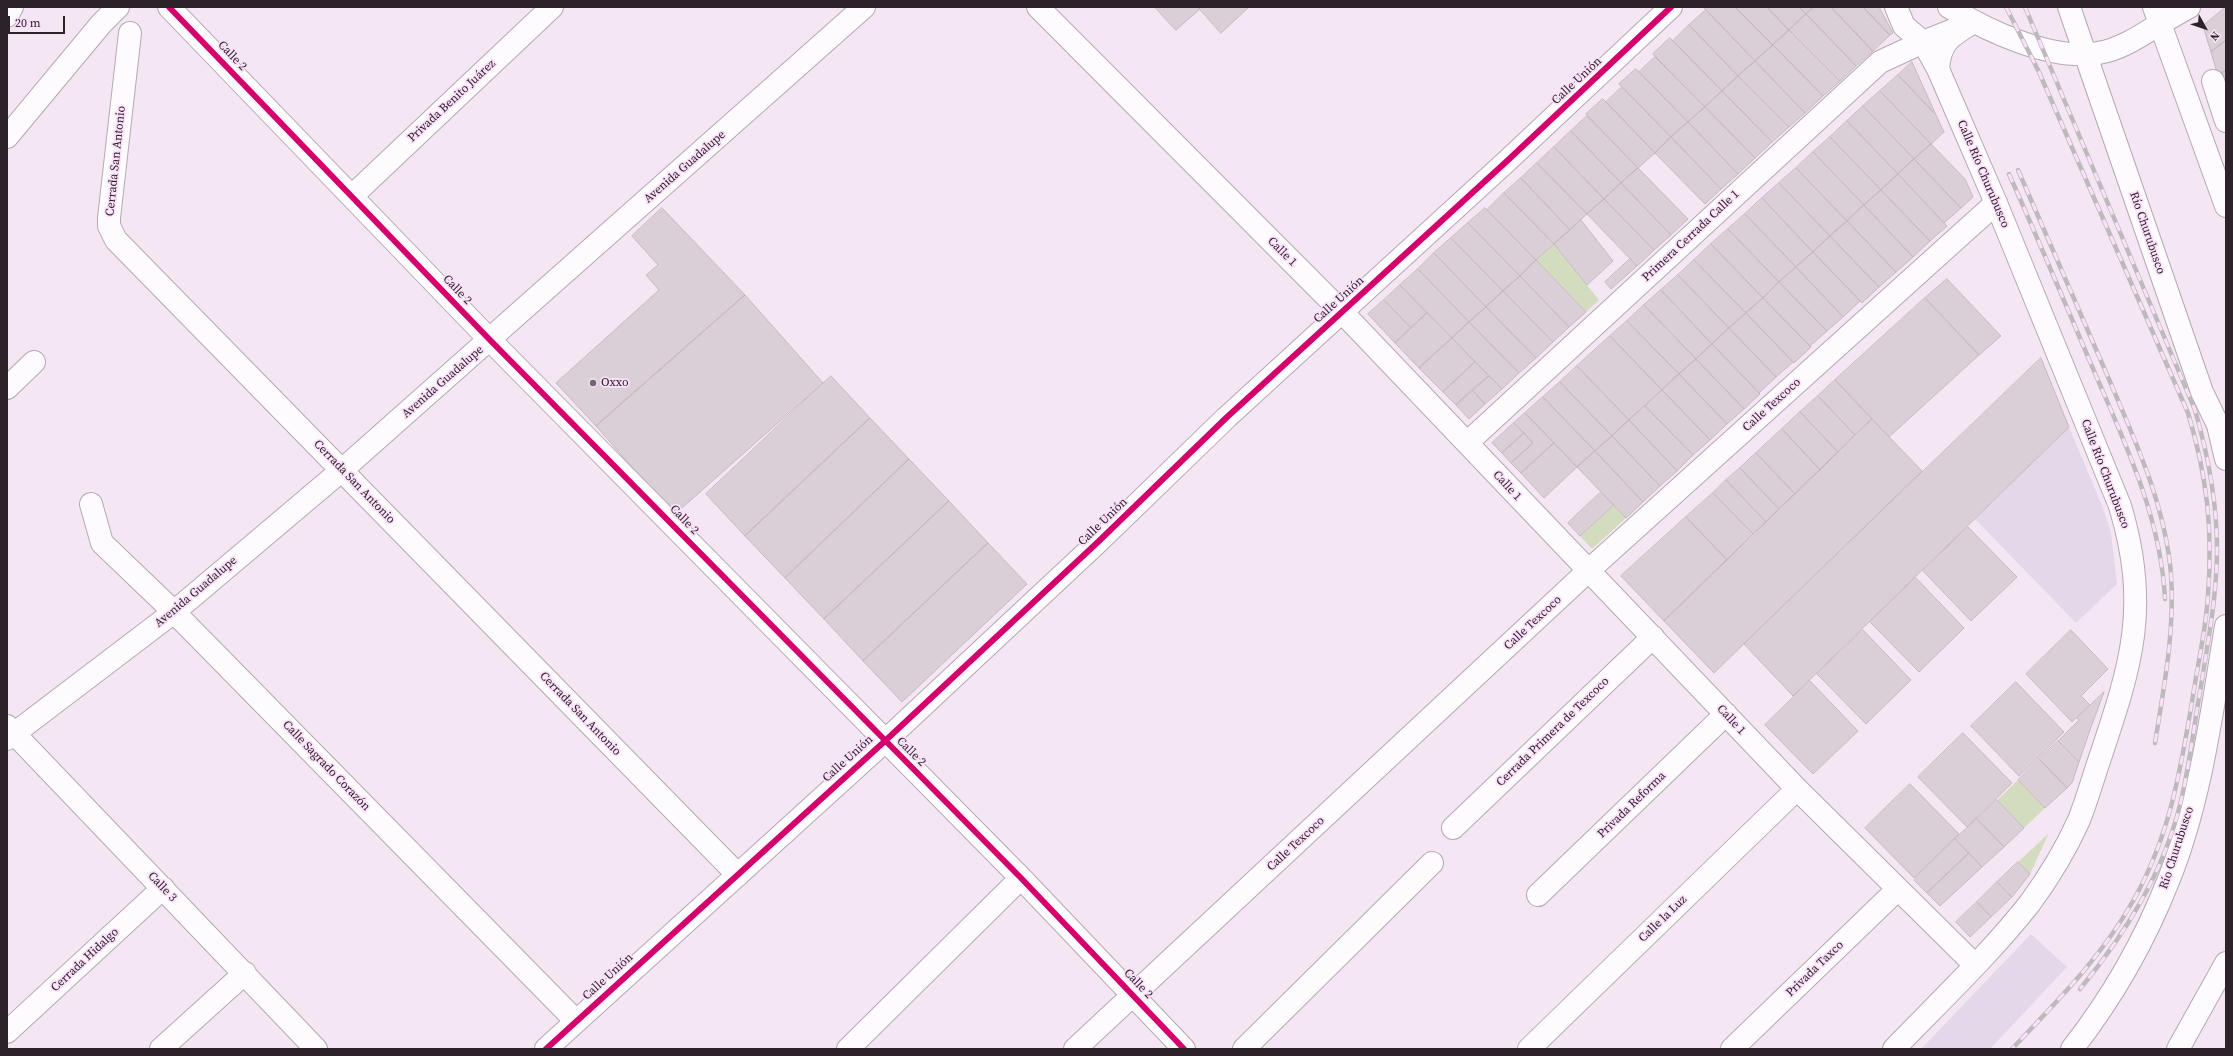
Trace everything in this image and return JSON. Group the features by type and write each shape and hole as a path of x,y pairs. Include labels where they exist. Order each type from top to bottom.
{"street":[{"path":"7,16 12,7"},
{"path":"7,137 101,24 118,7"},
{"name":"Calle 2","path":"169,7 490,340 1022,878 1184,1049"},
{"name":"Privada Benito Juárez","path":"352,196 552,7"},
{"name":"Avenida Guadalupe","path":"9,733 174,612 342,470 864,7"},
{"name":"Calle 1","path":"1038,7 1342,312 1797,789 1975,965"},
{"name":"Calle Río Churubusco","path":"1894,1049 1975,965 2034,897 2064,849 2079,820 2128,670 2133,646 2136,607 2132,552 2120,506 1996,203 1938,69 1923,42 1904,26 1896,7"},
{"name":"Río Churubusco","path":"2068,7 2202,392 2218,425 2226,459"},
{"path":"1952,8 1974,22 2006,38 2062,52 2085,54 2108,50 2134,39 2157,15 2189,7"},
{"name":"Calle Unión","path":"546,1049 885,741 1094,546 1226,418 1342,312 1664,10"},
{"path":"2157,15 2226,206"},
{"path":"1938,69 1940,50 1946,42 1974,22"},
{"name":"Primera Cerrada Calle 1","path":"1466,443 1880,62 1923,42 1974,22"},
{"name":"Cerrada San Antonio","path":"130,33 109,218 112,234 738,875"},
{"path":"2213,81 2226,121"},
{"name":"Calle Texcoco","path":"1075,1049 1134,996 1588,571 1996,203"},
{"path":"7,388 34,362"},
{"name":"Calle Sagrado Corazón","path":"91,504 100,540 174,612 576,1021"},
{"name":"Río Churubusco","path":"2072,1049 2100,1011 2122,976 2169,879 2197,785 2226,626"},
{"name":"Cerrada Primera de Texcoco","path":"1453,828 1653,637"},
{"name":"Privada Reforma","path":"1538,895 1726,714"},
{"name":"Calle 3","path":"9,733 163,888 316,1049"},
{"name":"Calle la Luz","path":"1529,1049 1797,789"},
{"path":"1244,1049 1432,863"},
{"path":"848,1049 1022,878"},
{"name":"Cerrada Hidalgo","path":"7,1032 163,888"},
{"name":"Privada Taxco","path":"1732,1049 1898,889"},
{"path":"2178,1049 2226,963"},
{"path":"161,1049 245,973"}],"shaded area":[{"path":"2069,427 2103,508 2111,533 2117,584 2076,623 1975,519"},
{"path":"2031,934 2067,967 1990,1049 1921,1049"}],"green space":[{"path":"1554,244 1599,300 1586,312 1536,260"},
{"path":"1614,505 1626,518 1592,549 1580,536"},
{"path":"2018,780 2045,808 2024,828 1997,800"},
{"path":"2048,835 2030,874 2018,862"}],"building":[{"path":"1155,7 1198,7 1200,9 1176,30"},
{"path":"1198,7 1249,7 1221,33"},
{"path":"1735,7 1773,45 1755,61 1704,8"},
{"path":"1735,7 1767,7 1789,30 1773,45"},
{"path":"1767,7 1799,7 1806,14 1789,30"},
{"path":"1799,7 1814,7 1806,14"},
{"path":"1814,7 1831,7 1873,51 1856,66 1806,14"},
{"path":"1831,7 1863,7 1890,35 1873,51"},
{"path":"1863,7 1879,7 1893,33 1890,35"},
{"path":"2226,7 2226,40 2211,52 2203,26"},
{"path":"1706,10 1755,61 1738,76 1689,25"},
{"path":"1806,14 1856,66 1840,81 1789,30"},
{"path":"1689,25 1738,76 1722,91 1673,41"},
{"path":"1789,30 1840,81 1823,96 1773,45"},
{"path":"1670,38 1722,91 1705,107 1653,54"},
{"path":"2226,40 2226,70 2218,76 2211,52"},
{"path":"1773,45 1823,96 1805,113 1755,61"},
{"path":"1655,57 1705,107 1688,122 1639,72"},
{"path":"1755,61 1805,113 1789,127 1738,76"},
{"path":"1912,62 1936,115 1898,75"},
{"path":"1636,69 1688,122 1671,137 1619,84"},
{"path":"2226,70 2226,99 2218,76"},
{"path":"1898,75 1936,115 1944,132 1931,144 1880,91"},
{"path":"1738,76 1789,127 1772,142 1722,91"},
{"path":"1622,87 1671,137 1655,153 1606,102"},
{"path":"1722,91 1772,142 1755,158 1705,107"},
{"path":"1880,91 1931,144 1914,159 1863,106"},
{"path":"1603,99 1655,153 1638,168 1586,114"},
{"path":"1863,106 1914,159 1898,174 1847,121"},
{"path":"1705,107 1755,158 1738,174 1688,122"},
{"path":"1587,116 1638,168 1621,183 1571,131"},
{"path":"1847,121 1898,174 1881,190 1830,137"},
{"path":"1688,122 1738,174 1721,189 1671,137"},
{"path":"1571,131 1621,183 1604,199 1554,147"},
{"path":"1671,137 1721,189 1705,204 1655,153"},
{"path":"1830,137 1881,190 1864,205 1813,152"},
{"path":"1931,144 1965,179 1973,197 1961,208 1914,159"},
{"path":"1554,147 1604,199 1587,214 1537,163"},
{"path":"1813,152 1864,205 1847,221 1796,168"},
{"path":"1914,159 1961,208 1944,223 1898,174"},
{"path":"1537,163 1587,214 1570,230 1521,178"},
{"path":"1638,168 1688,219 1671,235 1621,183"},
{"path":"1796,168 1847,221 1830,236 1779,183"},
{"path":"1898,174 1947,226 1930,241 1881,190"},
{"path":"1521,178 1570,230 1554,244 1504,193"},
{"path":"1621,183 1671,235 1654,250 1604,199"},
{"path":"1779,183 1830,236 1813,252 1762,198"},
{"path":"1881,190 1930,241 1913,257 1864,205"},
{"path":"1504,193 1554,244 1536,260 1487,210"},
{"path":"1762,198 1813,252 1796,267 1745,214"},
{"path":"1604,199 1654,250 1637,266 1587,214"},
{"path":"1864,205 1913,257 1896,272 1847,221"},
{"path":"662,208 745,295 596,426 556,383 659,290 646,275 658,265 632,236"},
{"path":"1485,208 1536,260 1520,276 1468,223"},
{"path":"1745,214 1796,267 1779,282 1728,229"},
{"path":"1581,220 1613,261 1587,285 1554,244"},
{"path":"1847,221 1896,272 1879,287 1830,236"},
{"path":"1468,223 1520,276 1503,291 1451,238"},
{"path":"1728,229 1779,282 1763,298 1711,244"},
{"path":"1830,236 1879,287 1862,303 1813,252"},
{"path":"1451,238 1503,291 1486,307 1434,253"},
{"path":"1711,244 1763,298 1746,313 1694,260"},
{"path":"1813,252 1860,301 1843,317 1796,267"},
{"path":"1434,253 1486,307 1469,322 1418,269"},
{"path":"1630,259 1637,266 1611,289 1605,282"},
{"path":"1536,260 1586,312 1569,327 1520,276"},
{"path":"1694,260 1746,313 1729,328 1678,275"},
{"path":"1796,267 1843,317 1827,331 1779,282"},
{"path":"1418,269 1469,322 1452,338 1400,285"},
{"path":"1678,275 1729,328 1712,344 1661,290"},
{"path":"1520,276 1569,327 1553,342 1503,291"},
{"path":"1947,279 2001,336 1979,355 1925,298"},
{"path":"1779,282 1827,331 1810,346 1763,298"},
{"path":"1400,285 1427,313 1411,328 1384,300"},
{"path":"1661,290 1712,344 1696,359 1644,305"},
{"path":"1503,291 1553,342 1536,358 1486,307"},
{"path":"745,295 823,383 674,515 596,426"},
{"path":"1763,298 1811,347 1794,363 1746,313"},
{"path":"1925,298 1979,355 1889,437 1835,380"},
{"path":"1384,300 1411,328 1395,343 1368,314"},
{"path":"1644,305 1696,359 1679,374 1627,321"},
{"path":"1486,307 1536,358 1519,373 1469,322"},
{"path":"1427,313 1452,338 1419,368 1395,343"},
{"path":"1746,313 1793,362 1776,377 1729,328"},
{"path":"1627,321 1679,374 1662,390 1610,336"},
{"path":"1469,322 1519,373 1502,389 1452,338"},
{"path":"1729,328 1776,377 1759,393 1712,344"},
{"path":"1610,336 1662,390 1629,420 1577,366"},
{"path":"1452,338 1475,362 1443,392 1419,368"},
{"path":"1712,344 1760,394 1744,409 1696,359"},
{"path":"2041,358 2069,427 1793,696 1744,644"},
{"path":"1696,359 1744,409 1727,424 1679,374"},
{"path":"1475,362 1489,376 1456,405 1443,392"},
{"path":"1577,366 1629,420 1612,436 1560,382"},
{"path":"1679,374 1727,424 1710,440 1662,390"},
{"path":"831,376 870,418 745,536 706,494"},
{"path":"1489,376 1502,389 1485,404 1472,390"},
{"path":"1835,380 1872,419 1855,435 1818,396"},
{"path":"1560,382 1612,436 1595,451 1543,397"},
{"path":"1472,390 1485,404 1469,419 1456,405"},
{"path":"1662,390 1710,440 1693,455 1645,406"},
{"path":"1818,396 1855,435 1838,452 1800,412"},
{"path":"1543,397 1595,451 1577,467 1525,413"},
{"path":"1645,406 1693,455 1677,471 1629,420"},
{"path":"1800,412 1838,452 1820,470 1782,429"},
{"path":"1525,413 1554,443 1521,473 1511,463 1533,443 1514,423"},
{"path":"870,418 909,459 785,578 745,536"},
{"path":"1872,419 1922,471 1714,673 1664,621"},
{"path":"1629,420 1677,471 1660,486 1612,436"},
{"path":"1514,423 1524,433 1502,453 1492,443"},
{"path":"1782,429 1820,470 1795,494 1756,453"},
{"path":"1524,433 1533,443 1511,463 1502,453"},
{"path":"1612,436 1660,486 1643,502 1595,451"},
{"path":"1554,443 1577,467 1544,498 1521,473"},
{"path":"1595,451 1643,502 1626,518 1577,467"},
{"path":"1756,453 1795,494 1779,509 1740,468"},
{"path":"909,459 949,501 824,619 785,578"},
{"path":"1740,468 1779,509 1766,522 1726,480"},
{"path":"1726,480 1766,522 1753,534 1713,493"},
{"path":"1601,492 1614,505 1580,536 1568,523"},
{"path":"1713,493 1753,534 1727,560 1686,517"},
{"path":"949,501 988,543 863,661 824,619"},
{"path":"1686,517 1727,560 1664,621 1621,576"},
{"path":"1968,527 2017,577 1971,621 1923,571"},
{"path":"988,543 1027,584 902,702 863,661"},
{"path":"1916,578 1964,628 1919,672 1870,622"},
{"path":"1863,630 1911,680 1866,724 1817,674"},
{"path":"2071,630 2108,669 2081,696 2090,705 2072,722 2026,674"},
{"path":"1810,681 1858,731 1813,774 1765,725"},
{"path":"2016,682 2064,732 2019,776 1971,726"},
{"path":"2104,692 2079,762 2058,741 2079,720 2077,718"},
{"path":"1963,733 2012,783 1967,827 1918,777"},
{"path":"2058,741 2079,762 2072,783 2067,788 2039,759"},
{"path":"2039,759 2067,788 2045,808 2018,780"},
{"path":"1910,784 1959,834 1914,878 1865,828"},
{"path":"1997,800 2024,828 2004,847 1977,819"},
{"path":"1977,819 2004,847 1982,867 1955,839"},
{"path":"1955,839 1969,853 1927,893 1914,880"},
{"path":"1969,853 1982,867 1940,906 1927,893"},
{"path":"2018,862 2030,874 2012,897 1997,882"},
{"path":"1997,882 2012,897 1991,917 1977,902"},
{"path":"1977,902 1991,917 1970,937 1956,922"}],"railway":[{"path":"2006,7 2039,72 2188,413 2195,436 2204,481 2210,548 2205,622 2178,780 2156,853 2133,901 2107,942 2077,979 2012,1049"},
{"path":"2025,7 2195,410 2211,479 2217,531 2217,566 2212,618 2187,772 2174,827 2154,877 2128,924 2097,968 2080,989"},
{"path":"2018,170 2137,445 2155,495 2162,521 2168,547 2172,595 2168,658 2155,743"},
{"path":"2009,174 2118,426 2140,482 2157,540 2165,599"}],"cycle path":[{"path":"169,7 490,340 1021,878 1184,1049"},
{"path":"546,1049 885,741 1099,541 1226,418 1507,161 1671,7"}],"place":[{"name":"Oxxo","path":"593,383"}]}
